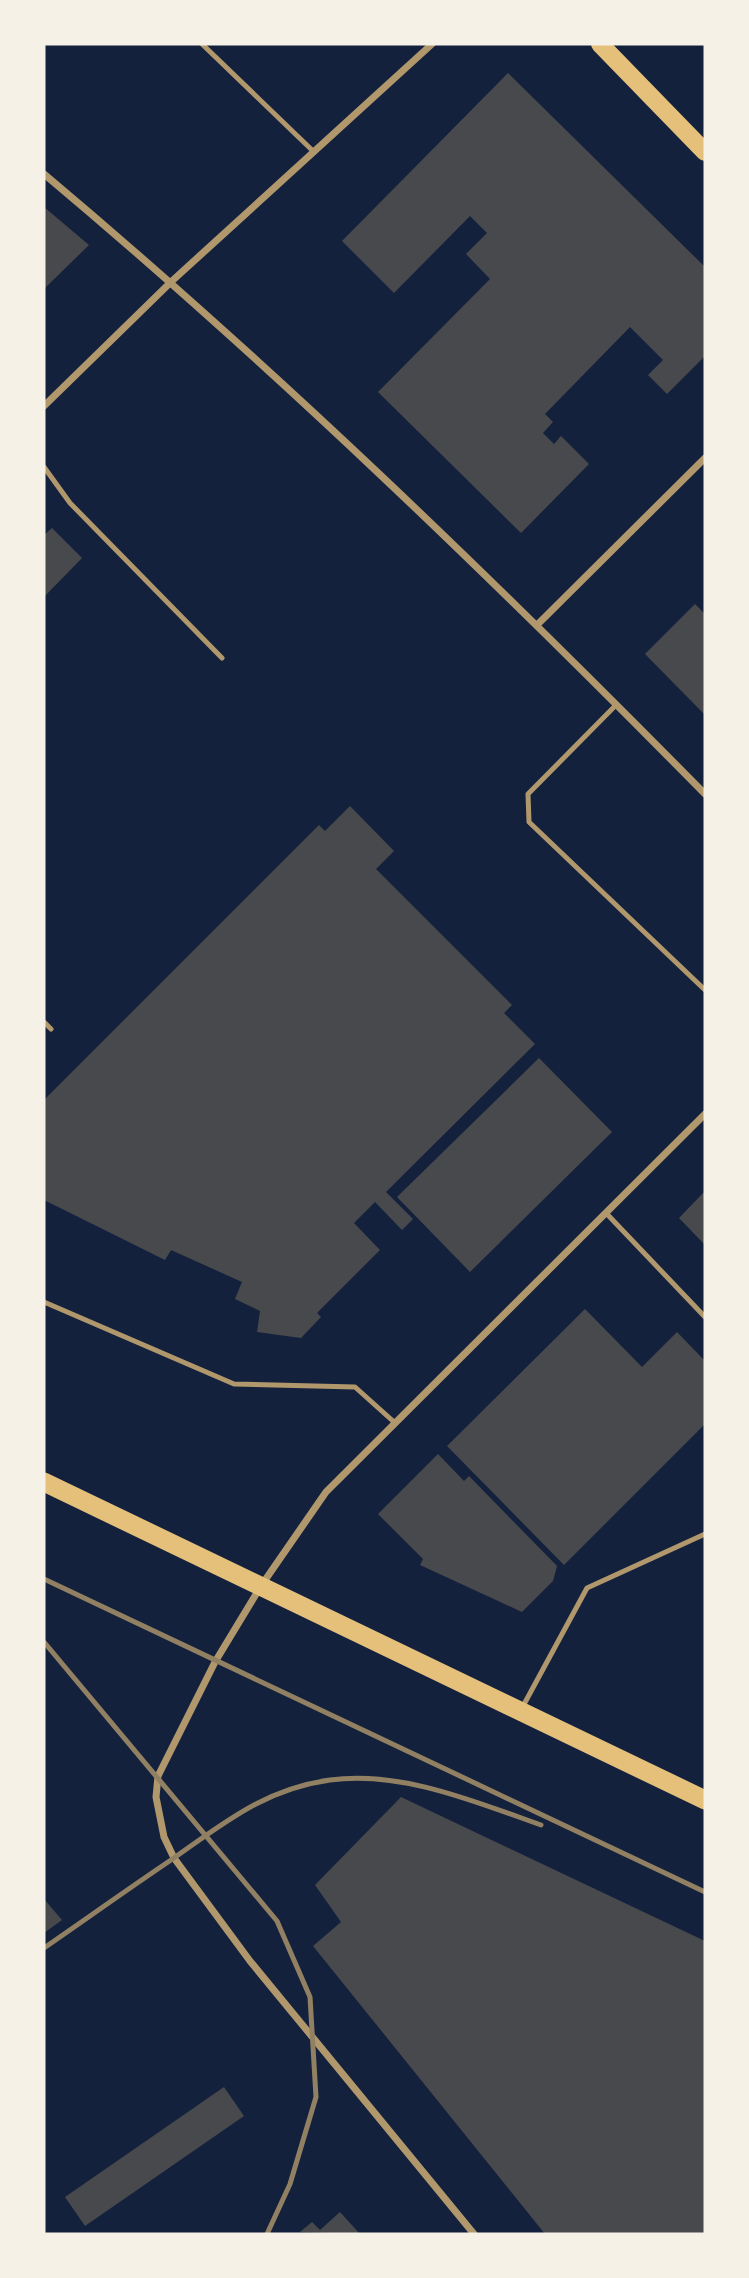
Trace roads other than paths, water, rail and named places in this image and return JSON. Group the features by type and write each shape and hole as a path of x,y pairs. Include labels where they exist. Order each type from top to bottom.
{"highway":[{"path":"44,1482 705,1800"}],"main road":[{"path":"600,44 705,152"}],"street":[{"path":"44,406 172,281 432,44"},
{"path":"44,174 172,281 537,625 705,794"},
{"path":"537,625 705,458"},
{"path":"474,2234 250,1961 174,1858 164,1837 156,1797 158,1776 215,1662 261,1587 326,1492 705,1114"}],"lane":[{"path":"202,44 314,152"},
{"path":"44,467 71,503 222,658"},
{"path":"617,705 528,794 529,822 705,990"},
{"path":"44,1022 51,1029"},
{"path":"606,1213 705,1317"},
{"path":"44,1302 234,1384 355,1387 394,1422"},
{"path":"520,1711 587,1588 705,1534"}],"railway":[{"path":"44,1579 705,1892"},
{"path":"44,1642 277,1921 310,1997 316,2097 290,2184 267,2234"},
{"path":"44,1948 227,1821 264,1800 306,1785 356,1778 410,1784 464,1798 541,1825"}]}
